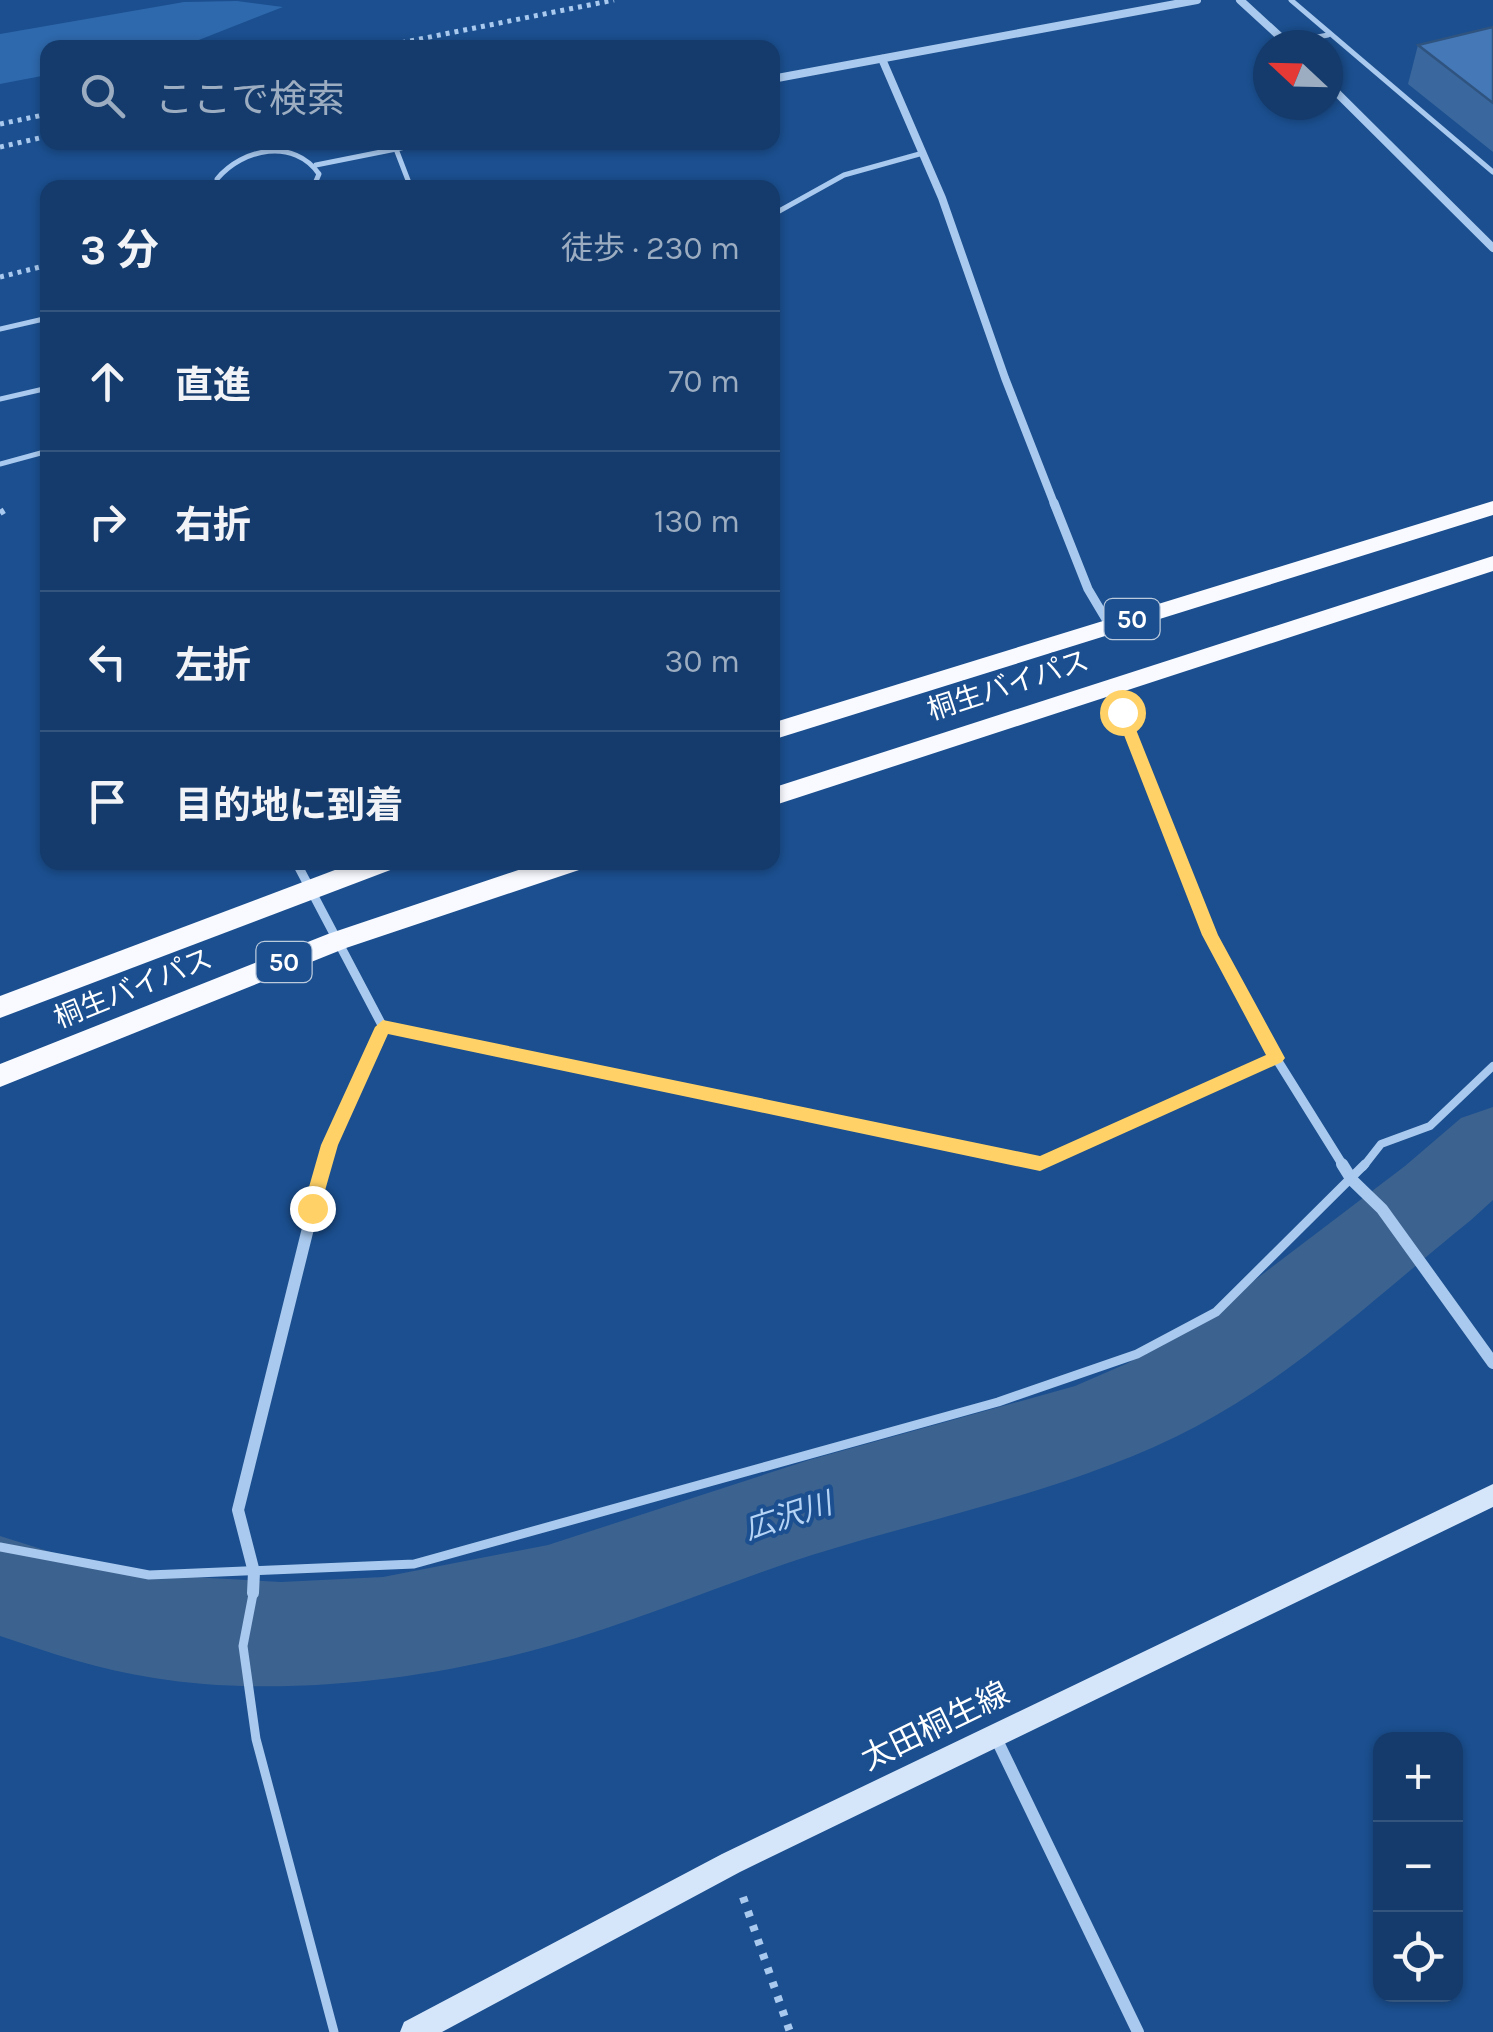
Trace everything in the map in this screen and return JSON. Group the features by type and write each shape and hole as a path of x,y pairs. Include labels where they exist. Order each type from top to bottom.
{"highway":[{"name":"桐生バイパス","path":"780,729 1493,508"},
{"name":"桐生バイパス","path":"780,794 1493,563"},
{"name":"桐生バイパス","path":"0,1007 362,870"},
{"name":"桐生バイパス","path":"0,1076 336,941 549,870"}],"main road":[{"name":"太田桐生線","path":"414,2032 732,1863 993,1733 1493,1495"}],"street":[{"path":"780,78 1197,0"},
{"path":"1240,0 1273,30"},
{"path":"882,59 922,152 1088,590 1110,626"},
{"path":"1343,99 1493,248"},
{"path":"1110,686 1210,935 1276,1058 1352,1180 1403,1236 1493,1363"},
{"path":"300,870 383,1027 1040,1164 1276,1058"},
{"path":"254,1592 254,1572 238,1510 329,1145 383,1027"},
{"path":"993,1733 1138,2032"}],"lane":[{"path":"1291,0 1323,30"},
{"path":"1343,47 1493,172"},
{"path":"218,180 232,162 261,152 294,154 316,165 391,150"},
{"path":"396,150 408,180"},
{"path":"780,210 808,191 865,164 922,152"},
{"path":"316,165 316,180"},
{"path":"0,329 40,320"},
{"path":"0,400 40,390"},
{"path":"0,464 40,453"},
{"path":"0,1546 149,1575 414,1564 979,1408 1120,1360 1216,1312 1352,1180 1381,1144 1430,1126 1493,1066"},
{"path":"254,1592 243,1646 256,1739 334,2032"}],"path":[{"path":"415,40 614,0"},
{"path":"0,124 40,116"},
{"path":"0,147 40,138"},
{"path":"0,276 40,267"},
{"path":"0,513 8,508"},
{"path":"732,1863 790,2032"}],"shaded area":[{"path":"237,1 283,7 199,40 40,40 40,76 0,84 0,34 184,2"}],"building":[{"path":"1493,27 1493,103 1418,45"}],"waterway":[{"name":"広沢川","path":"0,1586 54,1604 155,1627 281,1634 383,1629 548,1596 809,1508 1090,1427 1163,1394 1249,1341 1438,1193 1493,1144"}],"route":[{"path":"312,1208 329,1145 383,1027 1040,1164 1276,1058 1210,935 1122,712"}]}
